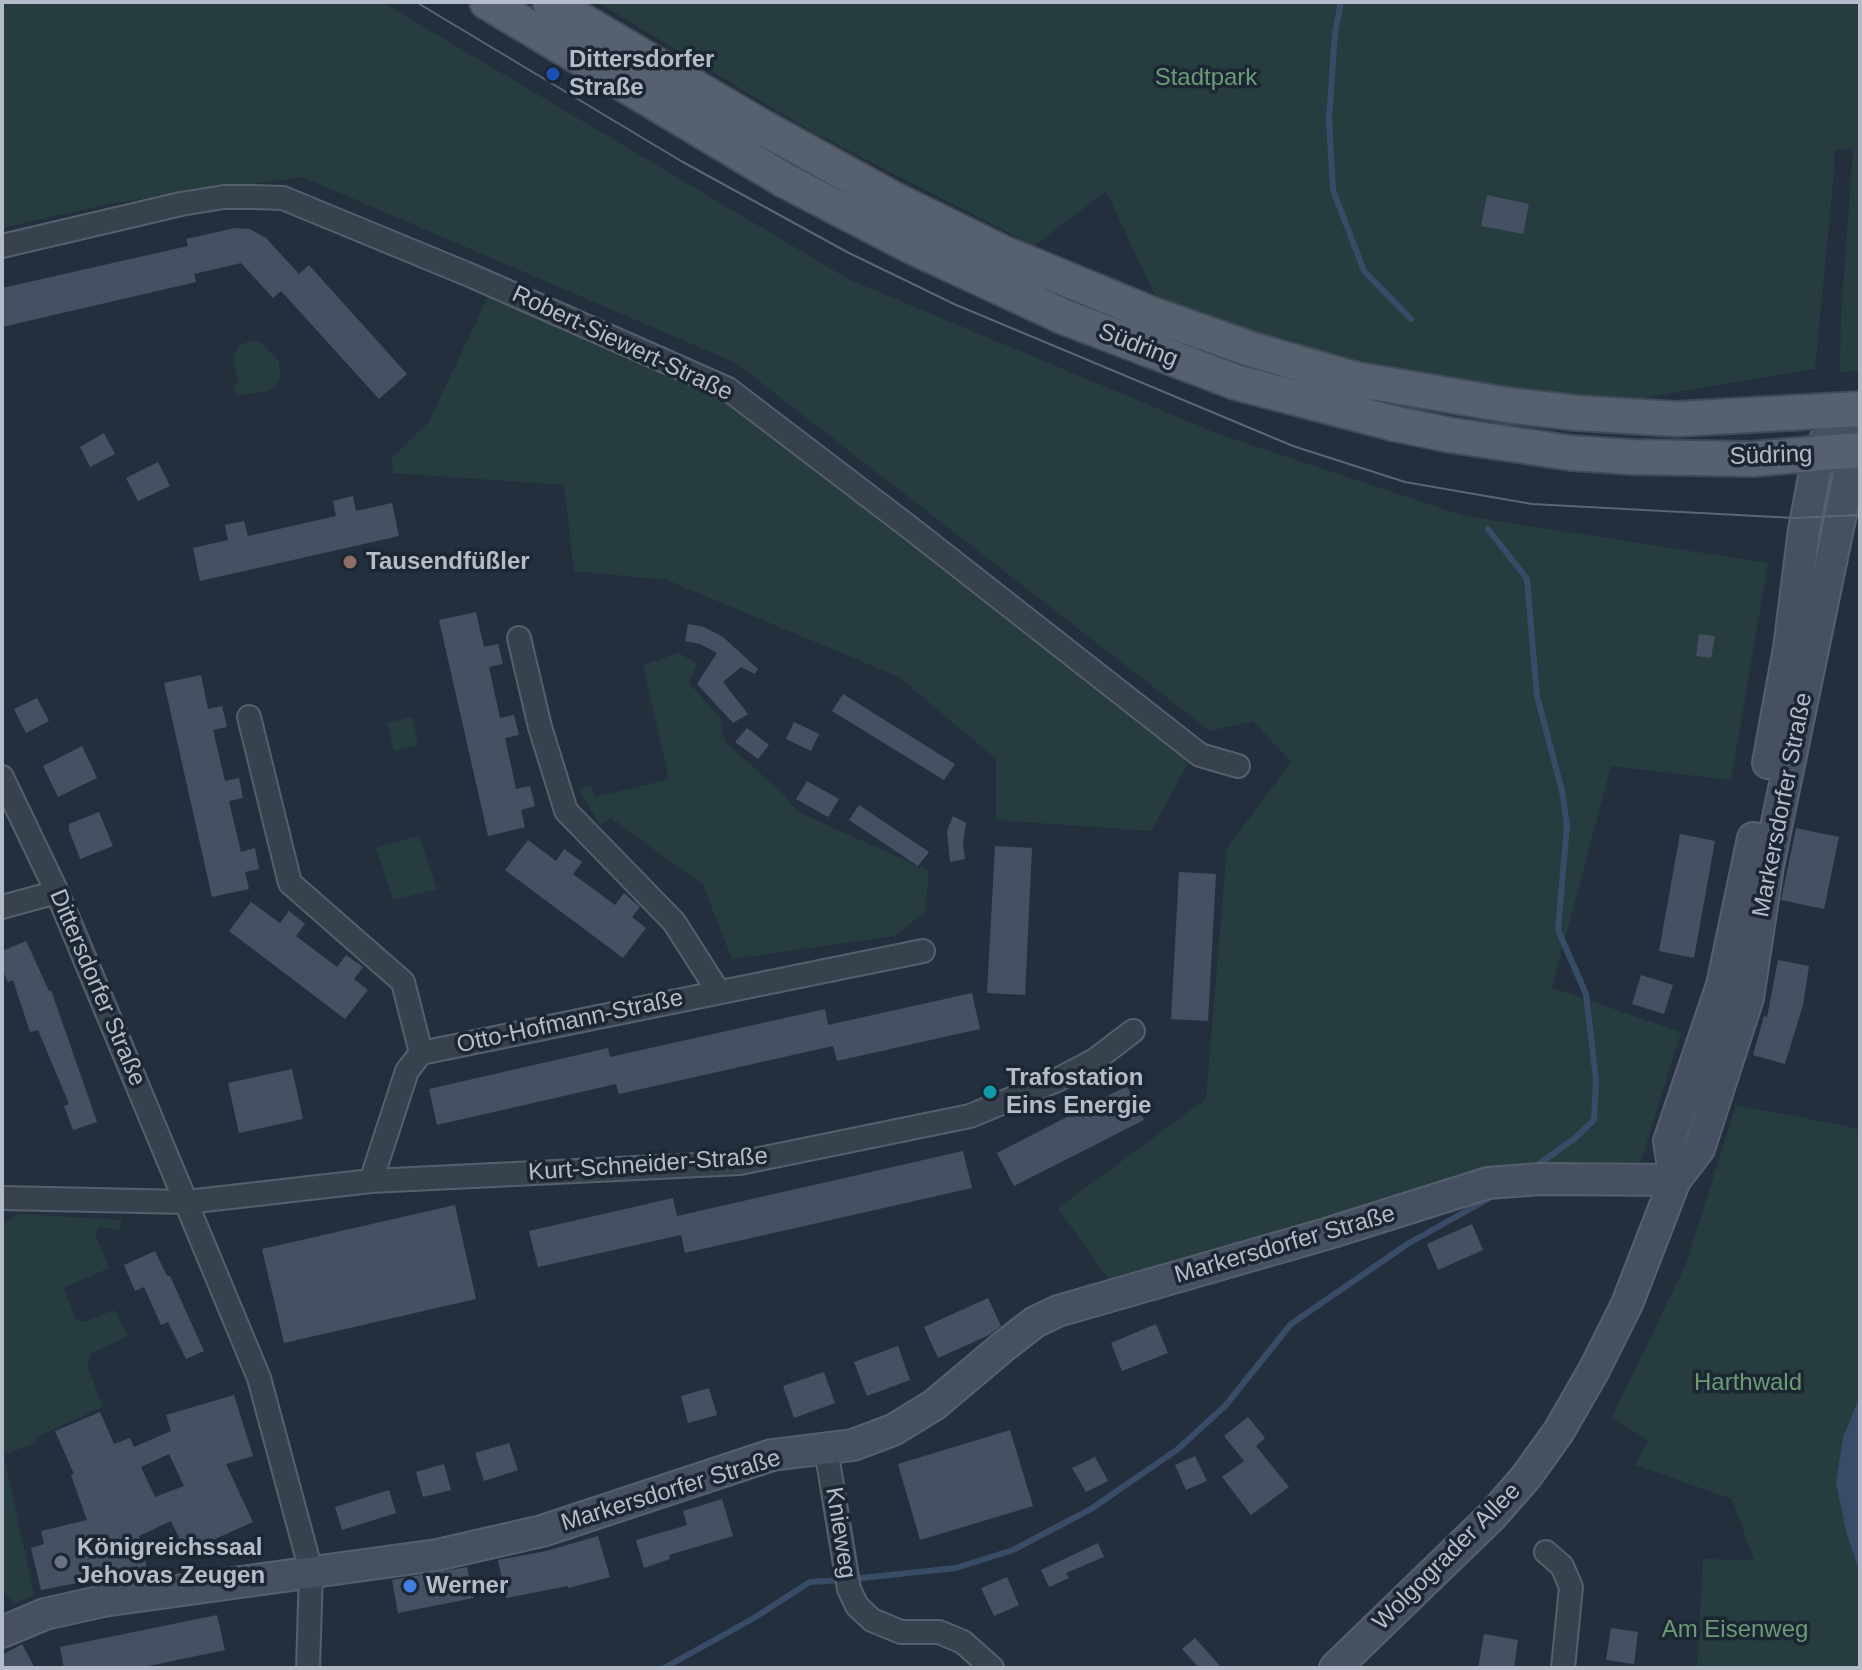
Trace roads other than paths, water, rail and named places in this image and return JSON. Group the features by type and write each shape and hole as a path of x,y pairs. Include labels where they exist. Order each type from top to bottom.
{"main road":[{"name":"Südring","path":"487,2 784,180 909,245 1064,317 1235,382 1396,424 1571,453 1752,459 1818,455 1848,426"},
{"name":"Südring","path":"550,2 762,127 889,197 974,239 1151,314 1253,350 1354,379 1494,403 1577,413 1848,426"},
{"name":"Markersdorfer Straße","path":"1675,1180 1699,1149 1748,998 1848,426"},
{"name":"Markersdorfer Straße","path":"1675,1180 1669,1141 1722,985 1789,648 1804,530 1818,455"},
{"name":"Markersdorfer Straße","path":"2,1632 45,1614 103,1601 437,1555 542,1531 772,1455 853,1445 893,1430 934,1405 1035,1322 1058,1311 1326,1234 1488,1183 1540,1179 1675,1180"},
{"name":"Wolgograder Allee","path":"1335,1668 1492,1516 1526,1477 1559,1431 1627,1304 1675,1180"}],"street":[{"name":"Robert-Siewert-Straße","path":"2,246 181,204 224,197 283,198 472,276 728,389 1200,755 1238,766"},
{"name":"Otto-Hofmann-Straße","path":"519,638 540,727 566,811 674,922 718,991"},
{"path":"249,717 290,883 403,982 421,1053 407,1071 371,1181"},
{"name":"Dittersdorfer Straße","path":"2,777 57,892 259,1378 311,1571 308,1668"},
{"path":"2,907 57,892"},
{"name":"Otto-Hofmann-Straße","path":"421,1053 923,951"},
{"name":"Kurt-Schneider-Straße","path":"187,1202 371,1181 740,1163 970,1116 1057,1080 1095,1060 1133,1031"},
{"path":"2,1198 187,1202"},
{"name":"Knieweg","path":"826,1449 849,1589 857,1606 872,1620 901,1632 939,1632 963,1642 992,1668"},
{"path":"1546,1552 1562,1566 1571,1587 1563,1668"}],"water":[{"path":"1860,1396 1860,1573 1847,1535 1836,1483 1843,1437"}],"waterway":[{"path":"1341,2 1335,33 1329,119 1333,190 1364,271 1411,319"},
{"path":"1488,529 1527,579 1537,696 1562,791 1567,825 1558,930 1586,994 1596,1080 1594,1120 1574,1139 1533,1168"},
{"path":"852,1579 956,1568 1013,1550 1091,1509 1178,1449 1225,1406 1291,1324 1409,1243 1497,1194"},
{"path":"664,1668 754,1618 810,1582 841,1580"}],"tram line":[{"path":"416,2 681,161 847,252 954,304 1293,446 1405,482 1532,504 1794,518 1860,515"}],"place":[{"name":"Dittersdorfer Straße","path":"553,74"},
{"name":"Tausendfüßler","path":"350,562"},
{"name":"Trafostation Eins Energie","path":"990,1092"},
{"name":"Königreichssaal Jehovas Zeugen","path":"61,1562"},
{"name":"Werner","path":"410,1586"}],"park label":[{"name":"Stadtpark","path":"1206,78"},
{"name":"Harthwald","path":"1748,1383"},
{"name":"Am Eisenweg","path":"1735,1630"}]}
